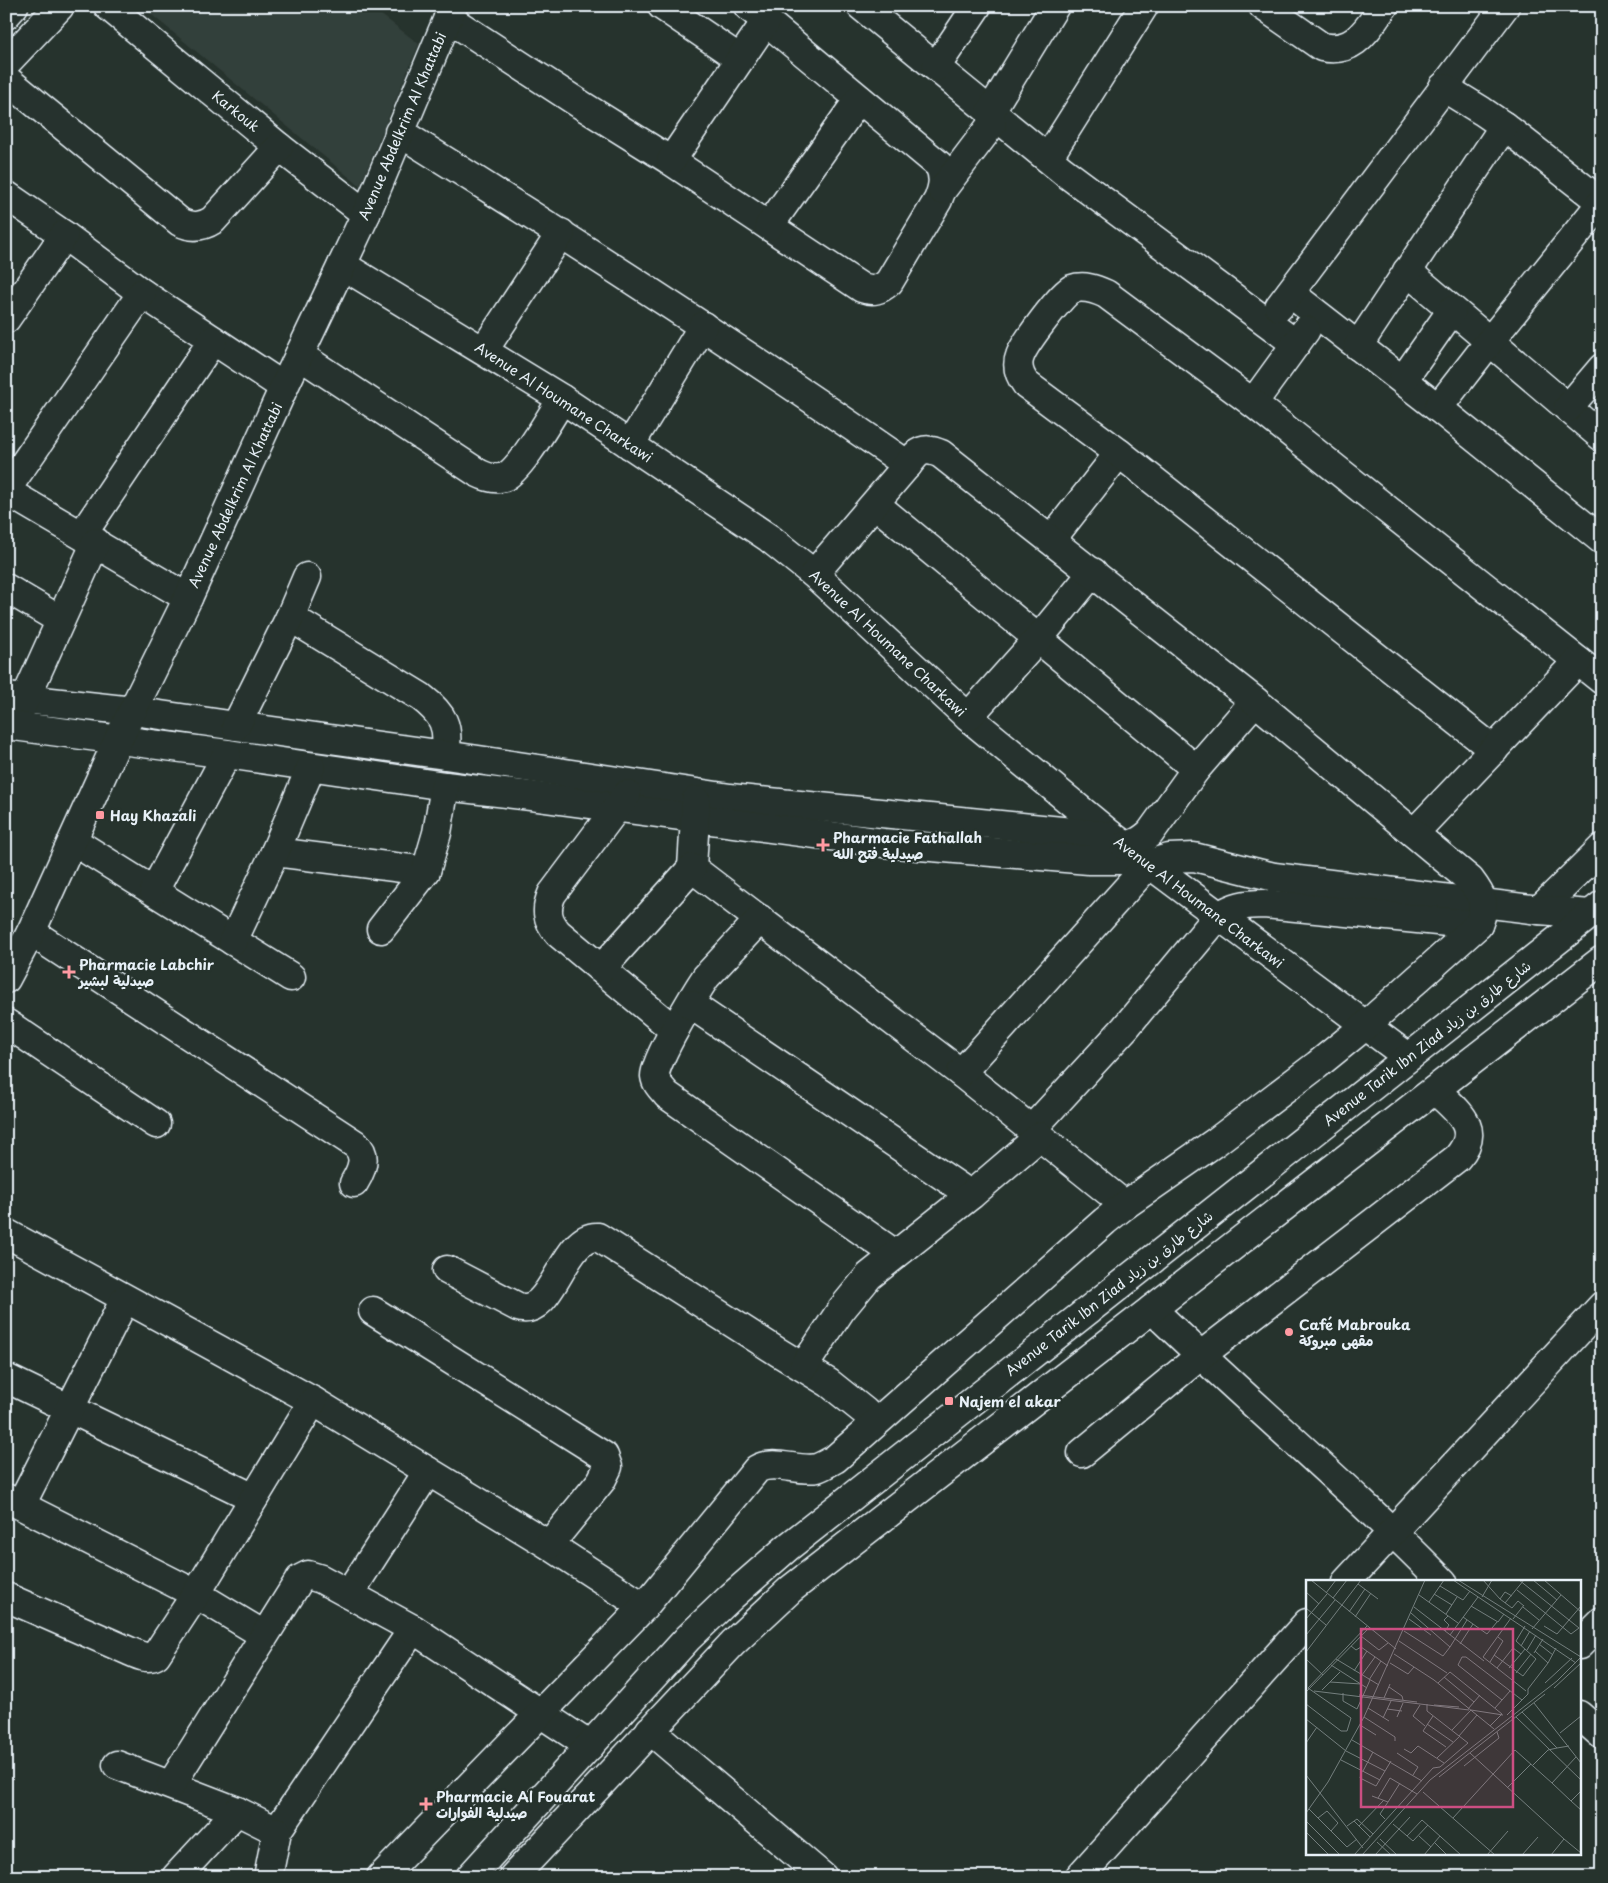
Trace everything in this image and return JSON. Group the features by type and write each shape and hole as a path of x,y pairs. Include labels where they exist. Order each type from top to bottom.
{"street":[{"path":"6,15 14,6"},
{"path":"6,62 60,6"},
{"name":"Karkouk","path":"108,6 279,147 366,214"},
{"path":"662,6 740,59"},
{"path":"861,6 889,15 936,67 990,112 1048,158 1296,344"},
{"path":"936,67 977,6"},
{"path":"451,12 583,106 672,161 862,288 876,290 889,282 942,190 992,124 990,112 1055,6"},
{"path":"1048,158 1144,6"},
{"path":"1264,6 1322,47 1332,49 1346,47 1359,40 1384,6"},
{"path":"1268,323 1505,6"},
{"name":"Avenue Abdelkrim Al Khattabi","path":"6,979 31,932 118,740 188,598 284,387 366,214 451,12"},
{"path":"672,161 740,59 757,14 939,166 944,181 942,190"},
{"path":"6,79 185,225 200,226 213,220 279,147"},
{"path":"1438,408 1602,202 1504,126 1444,87"},
{"path":"770,226 859,99"},
{"path":"1358,346 1504,126"},
{"path":"399,132 561,233 798,388 908,465"},
{"path":"6,195 142,293 284,387"},
{"path":"484,350 561,233"},
{"path":"6,318 64,235"},
{"name":"Avenue Al Houmane Charkawi","path":"342,265 562,399 770,538 814,574 968,717 1133,852 1407,1058 1432,1046 1445,1056 1450,1070 1434,1090"},
{"path":"1407,271 1602,437"},
{"path":"1494,750 1119,453 1026,384 1020,376 1019,356 1062,296 1072,289 1094,288 1106,294 1253,403 1602,680"},
{"path":"142,293 6,490 188,598"},
{"path":"1290,293 1438,408 1602,540"},
{"path":"1402,380 1452,310"},
{"path":"1253,403 1317,314"},
{"path":"630,445 703,326"},
{"path":"213,340 89,538 60,620 15,698 9,732 118,740 445,786 618,807 696,806 730,798 1169,858 1194,857 1274,877 1481,914"},
{"path":"299,355 478,473 493,478 505,476 517,468 562,399"},
{"path":"1568,408 1602,368"},
{"path":"814,574 921,451 934,451 941,454 1255,701 1470,880 1477,890 1481,914"},
{"path":"1051,540 1119,453"},
{"path":"875,504 1196,768"},
{"path":"968,717 1039,638 1093,572"},
{"path":"236,726 290,617 307,577"},
{"path":"6,588 60,620"},
{"path":"290,617 433,706 442,718 446,728 445,755"},
{"path":"1414,833 1578,661"},
{"path":"15,698 133,711 635,783 696,806 883,843 1089,860 1133,852"},
{"path":"962,1073 1133,852 1134,845 1150,833 1196,768 1255,701"},
{"path":"154,891 227,754"},
{"path":"232,941 275,852 311,767"},
{"path":"635,783 552,894 547,911 549,920 558,933 674,1030"},
{"path":"381,929 426,871 438,833 445,786"},
{"path":"601,969 692,868 696,806"},
{"path":"73,841 291,977"},
{"path":"1539,910 1602,848"},
{"path":"275,852 426,871"},
{"path":"692,868 962,1073 1125,1204"},
{"path":"804,1366 841,1310 869,1276 971,1195 1036,1132 1218,916 1234,906 1264,904 1481,914 1596,909"},
{"name":"Avenue Tarik Ibn Ziad شارع طارق بن زياد","path":"470,1877 688,1638 788,1547 1596,909"},
{"path":"381,1877 644,1607 757,1469 763,1466 773,1466 809,1469 835,1459 874,1422 1125,1204 1217,1141 1365,1026 1481,914"},
{"path":"760,919 706,977 674,1030 655,1074 657,1082 662,1089 895,1254"},
{"path":"31,932 355,1144 361,1149 363,1165 354,1183"},
{"path":"513,1877 733,1643 791,1589 1602,960"},
{"path":"690,1004 971,1195"},
{"path":"6,1023 156,1124"},
{"path":"1082,1453 1200,1356 1458,1158 1464,1151 1468,1142 1467,1124 1463,1115 1434,1090 1402,1095 1396,1089 1407,1058"},
{"path":"6,1233 125,1300 313,1401 550,1545 644,1607"},
{"path":"447,1270 518,1307 524,1309 531,1308 540,1301 579,1246 590,1237 598,1237 778,1352 804,1366 850,1398 874,1422"},
{"path":"125,1300 71,1409 11,1503 196,1594 264,1635"},
{"path":"1348,1580 1533,1378 1602,1306"},
{"path":"1152,1309 1200,1356 1394,1531 1442,1580"},
{"path":"373,1311 604,1456 608,1467 602,1481 550,1545"},
{"path":"6,1378 254,1498"},
{"path":"6,1597 129,1651 151,1658 160,1650 196,1594 313,1401"},
{"path":"349,1594 428,1471"},
{"path":"171,1785 300,1578 313,1575 413,1629 590,1746"},
{"path":"1580,1644 1602,1622"},
{"path":"1079,1877 1306,1623"},
{"path":"268,1877 277,1831 413,1629"},
{"path":"1580,1716 1602,1735"},
{"path":"650,1730 823,1877"},
{"path":"117,1765 237,1811 277,1831"},
{"path":"176,1877 237,1811"}],"shaded area":[{"path":"141,6 370,6 419,44 360,186"}],"place":[{"name":"Hay Khazali","path":"100,815"},
{"name":"Pharmacie Fathallah صيدلية فتح الله","path":"823,845"},
{"name":"Pharmacie Labchir صيدلية لبشير","path":"69,972"},
{"name":"Café Mabrouka مقهى مبروكة","path":"1289,1332"},
{"name":"Najem el akar","path":"949,1401"},
{"name":"Pharmacie Al Fouarat صيدلية الفوارات","path":"426,1804"}]}
